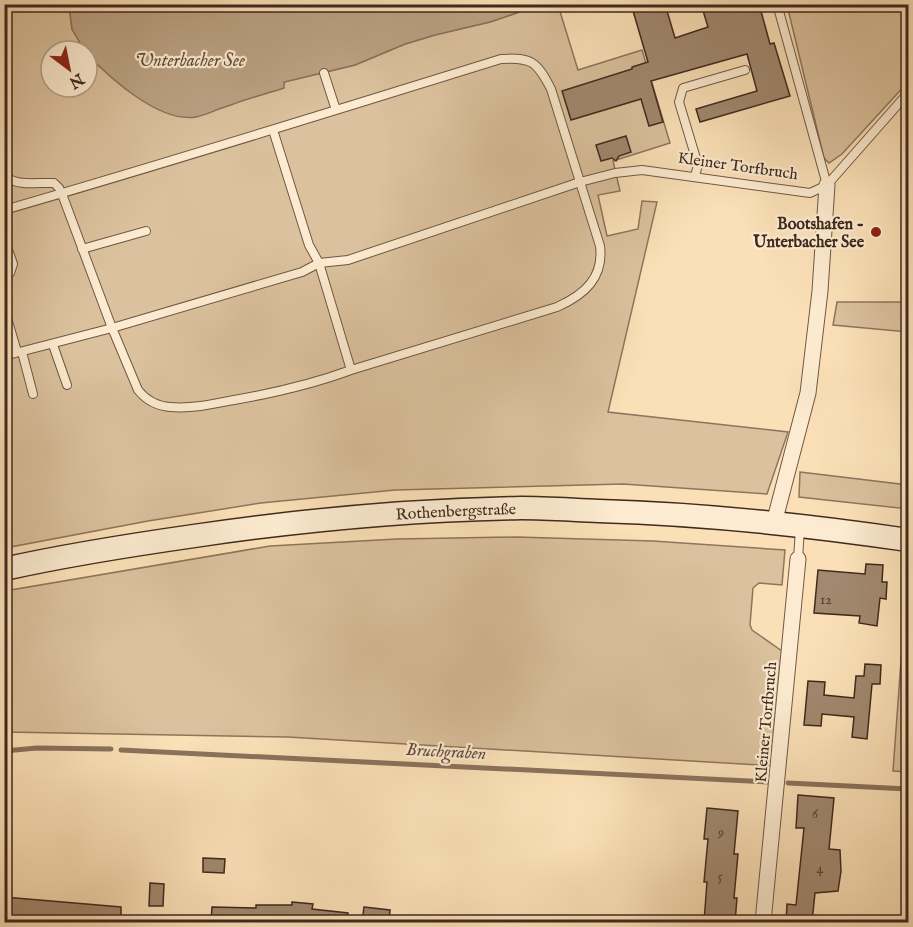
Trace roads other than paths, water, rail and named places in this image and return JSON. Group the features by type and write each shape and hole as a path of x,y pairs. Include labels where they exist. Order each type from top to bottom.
{"main road":[{"name":"Rothenbergstraße","path":"4,569 184,537 264,526 399,513 534,508 648,512 800,525 909,540"}],"street":[{"path":"774,523 808,393 820,291 827,185"},
{"name":"Kleiner Torfbruch","path":"763,922 798,559"}],"lane":[{"path":"777,4 827,185"},
{"path":"4,176 14,182 25,184 54,183 59,188 62,194 112,328 138,390 152,402 169,407 204,406 322,381 557,307 573,300 593,282 602,256 551,89 541,68 518,58 501,59 273,130 62,194 4,210"},
{"path":"695,177 698,165 679,102 683,88 745,70"},
{"path":"324,73 336,110"},
{"path":"827,185 909,93"},
{"path":"273,130 309,245 319,263 351,370"},
{"name":"Kleiner Torfbruch","path":"4,356 53,345 302,272 319,263 348,260 580,182 615,173 642,170 810,193 827,185"},
{"path":"82,249 146,231"},
{"path":"4,238 13,264 10,273 4,277"},
{"path":"4,308 33,394"},
{"path":"53,345 68,385"},
{"name":"Kleiner Torfbruch","path":"798,559 800,525"}],"water":[{"name":"Unterbacher See","path":"69,5 551,5 537,6 490,22 405,44 355,65 284,82 284,88 196,117 182,117 167,113 136,97 99,66 99,39 78,39 72,29"}],"waterway":[{"name":"Bruchgraben","path":"4,751 37,748 111,749"},
{"name":"Bruchgraben","path":"121,750 769,782"},
{"name":"Bruchgraben","path":"788,783 908,789"}],"place":[{"name":"Bootshafen - Unterbacher See","path":"876,232"}]}
